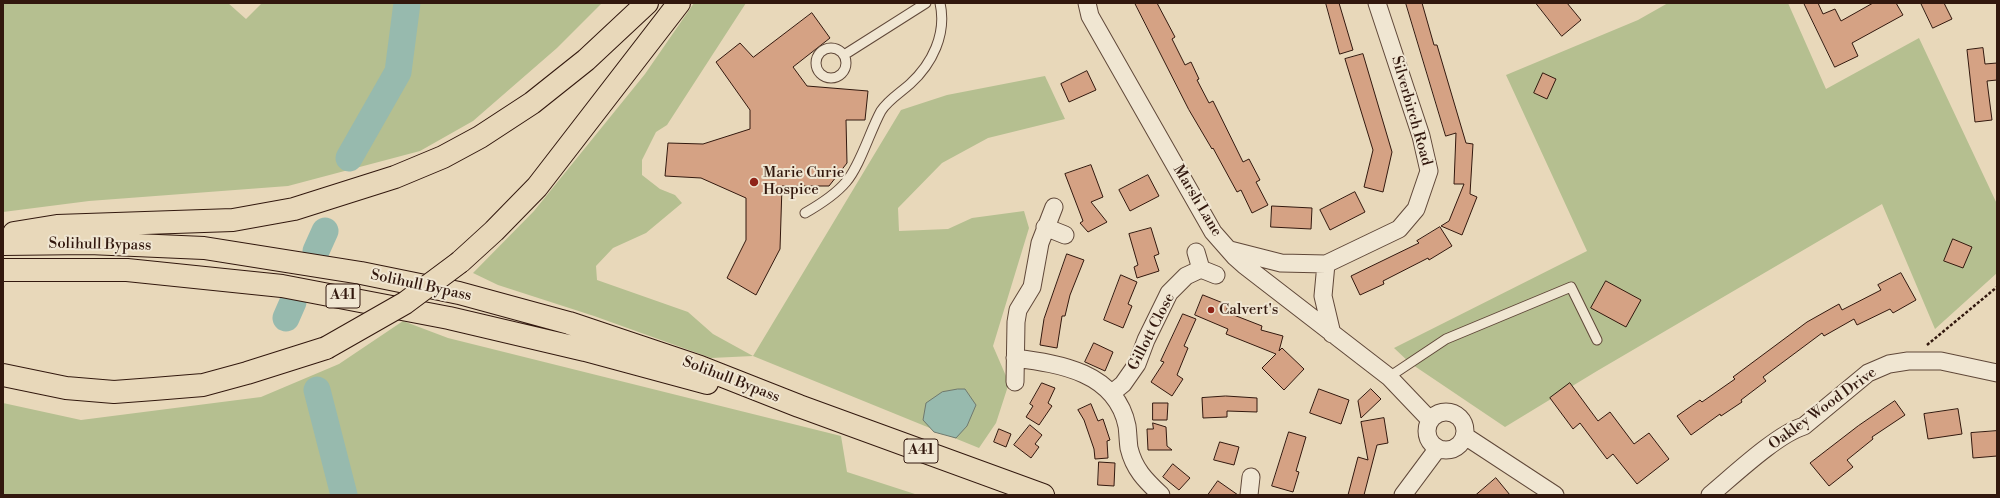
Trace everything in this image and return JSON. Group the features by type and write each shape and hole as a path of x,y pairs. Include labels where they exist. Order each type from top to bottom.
{"highway":[{"path":"3,235 56,226 233,220 294,209 395,177 443,158 474,141 532,103 586,60 647,3"},
{"path":"3,375 66,388 114,392 154,389 203,384 247,373 326,348 405,303 460,262 494,231 537,187 679,3"},
{"name":"Solihull Bypass","path":"3,244 89,243 204,248 361,273 459,293 569,323 700,367 799,406 1043,495"},
{"name":"Solihull Bypass","path":"3,270 128,270 282,286 341,296 449,318 585,350 799,406"}],"street":[{"name":"Marsh Lane","path":"1087,3 1090,16 1213,232 1244,265 1389,377 1430,420"},
{"name":"Silverbirch Road","path":"1228,249 1281,263 1326,264 1399,229 1416,209 1429,171 1421,136 1377,3"},
{"path":"1015,382 1016,322 1018,310 1032,287 1040,242 1054,207"},
{"path":"1045,227 1064,235"},
{"name":"Gillott Close","path":"1112,393 1123,384 1137,364 1146,340 1169,292 1186,276 1209,272 1196,252"},
{"path":"1326,264 1323,296 1332,334"},
{"path":"1015,358 1056,363 1069,367 1088,376 1112,393 1127,425 1129,447 1134,465 1142,477 1161,495"},
{"name":"Oakley Wood Drive","path":"1710,495 1779,439 1793,429 1804,426 1868,372 1889,364 1908,361 1941,361 1997,373"},
{"path":"1449,412 1459,416 1465,425 1464,436 1459,445 1449,450 1438,448 1430,441 1427,431 1430,420 1438,413 1449,412"},
{"path":"1464,436 1555,495"},
{"path":"1403,495 1438,448"},
{"path":"1249,495 1251,477"}],"lane":[{"path":"844,55 926,3"},
{"path":"805,213 836,192 846,182 882,111 890,100 925,69 934,52 942,26 940,3"},
{"path":"1389,377 1446,339 1571,287 1597,340"}],"path":[{"path":"1908,361 1997,287"}],"green space":[{"path":"3,3 228,3 246,19 262,3 602,3 557,48 473,121 420,151 288,186 89,201 3,212"},
{"path":"694,3 746,3 667,125 656,132 642,160 642,175 660,189 675,195 682,203 646,233 613,248 596,266 597,280 688,312 713,334 753,356 711,358 594,316 498,285 473,273 534,211 645,74"},
{"path":"1668,3 1788,3 1826,89 1919,38 1997,204 1997,273 1935,329 1882,204 1597,371 1505,427 1410,363 1394,348 1587,251 1506,75 1638,20"},
{"path":"1045,76 1065,119 988,138 942,163 898,208 899,231 948,229 972,218 1024,211 1029,228 993,346 1009,383 996,423 979,448 753,356 901,110 947,95"},
{"path":"403,321 448,338 841,436 847,472 918,495 3,495 3,403 81,420 261,397 339,364"}],"water":[{"path":"965,389 976,405 967,426 956,438 934,432 923,420 926,403 942,392"}],"building":[{"path":"1135,3 1157,3 1175,37 1172,39 1185,65 1191,62 1199,79 1197,80 1209,103 1213,101 1243,162 1249,159 1260,180 1256,182 1268,205 1252,213 1241,190 1237,192 1213,148 1212,149 1189,110"},
{"path":"1326,3 1339,3 1353,50 1340,54"},
{"path":"1406,3 1422,3 1434,45 1437,45 1466,143 1473,144 1470,194 1477,197 1462,235 1441,226 1449,221 1464,184 1454,184 1456,133 1446,136"},
{"path":"1536,3 1567,3 1581,20 1562,36"},
{"path":"1804,3 1818,3 1823,14 1835,9 1841,21 1873,3 1896,3 1903,15 1852,43 1858,56 1835,67"},
{"path":"1921,3 1944,3 1952,19 1933,28"},
{"path":"812,13 830,38 793,67 807,86 868,91 865,120 846,120 847,163 829,186 782,186 780,249 756,295 727,278 746,240 746,198 701,178 665,176 668,143 703,144 750,129 750,110 716,62 740,43 753,57"},
{"path":"1983,48 1985,64 1997,63 1997,80 1987,81 1992,120 1975,122 1967,50"},
{"path":"1363,54 1392,152 1383,192 1364,187 1373,150 1345,59"},
{"path":"1087,71 1096,90 1069,102 1061,84"},
{"path":"1543,73 1556,79 1547,99 1534,93"},
{"path":"1091,165 1103,197 1091,202 1107,222 1088,232 1080,223 1083,221 1065,174"},
{"path":"1148,175 1159,196 1130,211 1119,190"},
{"path":"1355,192 1365,212 1330,230 1320,210"},
{"path":"1272,206 1312,208 1311,229 1271,227"},
{"path":"1440,227 1452,246 1429,260 1428,258 1383,281 1384,284 1360,295 1351,276 1419,243 1417,241"},
{"path":"1151,228 1159,254 1154,256 1159,271 1137,278 1134,267 1138,265 1129,234"},
{"path":"1953,239 1972,247 1963,268 1944,261"},
{"path":"1067,254 1084,260 1070,295 1065,316 1062,316 1057,348 1040,345 1044,319"},
{"path":"1901,273 1916,300 1893,313 1890,309 1857,325 1854,319 1824,336 1822,333 1763,377 1766,381 1741,400 1742,402 1721,416 1720,414 1691,435 1677,416 1700,400 1702,402 1735,379 1733,377 1807,322 1839,304 1842,310 1881,290 1878,285"},
{"path":"1121,275 1137,282 1128,304 1132,306 1123,328 1104,320"},
{"path":"1606,281 1641,300 1626,327 1591,308"},
{"path":"1203,295 1228,305 1226,312 1262,326 1261,330 1283,336 1279,351 1282,348 1304,369 1284,390 1262,368 1276,354 1226,334 1228,329 1195,315"},
{"path":"1183,314 1196,319 1184,346 1188,348 1177,375 1183,379 1172,396 1151,382 1164,362 1161,361"},
{"path":"1094,343 1113,352 1105,371 1085,362"},
{"path":"1042,383 1055,388 1048,403 1052,406 1039,425 1026,417 1033,406 1030,404"},
{"path":"1570,383 1598,421 1610,412 1634,444 1649,433 1669,459 1637,484 1613,454 1607,459 1580,423 1573,429 1550,398"},
{"path":"1319,389 1349,400 1341,424 1310,413"},
{"path":"1371,389 1381,399 1361,418 1358,401"},
{"path":"1226,396 1257,398 1257,412 1227,411 1227,417 1203,418 1202,398"},
{"path":"1895,401 1905,415 1872,437 1873,439 1847,460 1853,467 1829,486 1810,463 1858,426"},
{"path":"1153,403 1168,403 1167,420 1153,420"},
{"path":"1091,404 1098,421 1103,419 1110,440 1107,441 1108,458 1095,459 1094,449 1084,420 1078,410"},
{"path":"1958,409 1962,434 1928,439 1924,414"},
{"path":"1384,418 1388,443 1377,445 1364,495 1348,495 1358,457 1368,460 1361,422"},
{"path":"1153,423 1166,427 1167,446 1172,450 1148,450 1147,429 1153,429"},
{"path":"1030,425 1042,435 1035,444 1039,447 1031,458 1014,445"},
{"path":"999,429 1011,434 1006,447 994,442"},
{"path":"1997,431 1997,456 1973,458 1971,433"},
{"path":"1289,432 1306,437 1296,471 1299,472 1293,492 1272,486"},
{"path":"1220,442 1239,447 1234,465 1214,460"},
{"path":"1099,462 1115,463 1114,486 1098,485"},
{"path":"1173,464 1190,478 1179,490 1163,477"},
{"path":"1496,478 1510,495 1476,495"},
{"path":"1218,481 1238,495 1208,495"}],"waterway":[{"path":"349,158 398,72 407,3"},
{"path":"316,251 325,231"},
{"path":"286,318 293,302"},
{"path":"317,390 344,495"}],"place":[{"name":"Marie Curie Hospice","path":"754,182"},
{"name":"Calvert's","path":"1211,310"}]}
